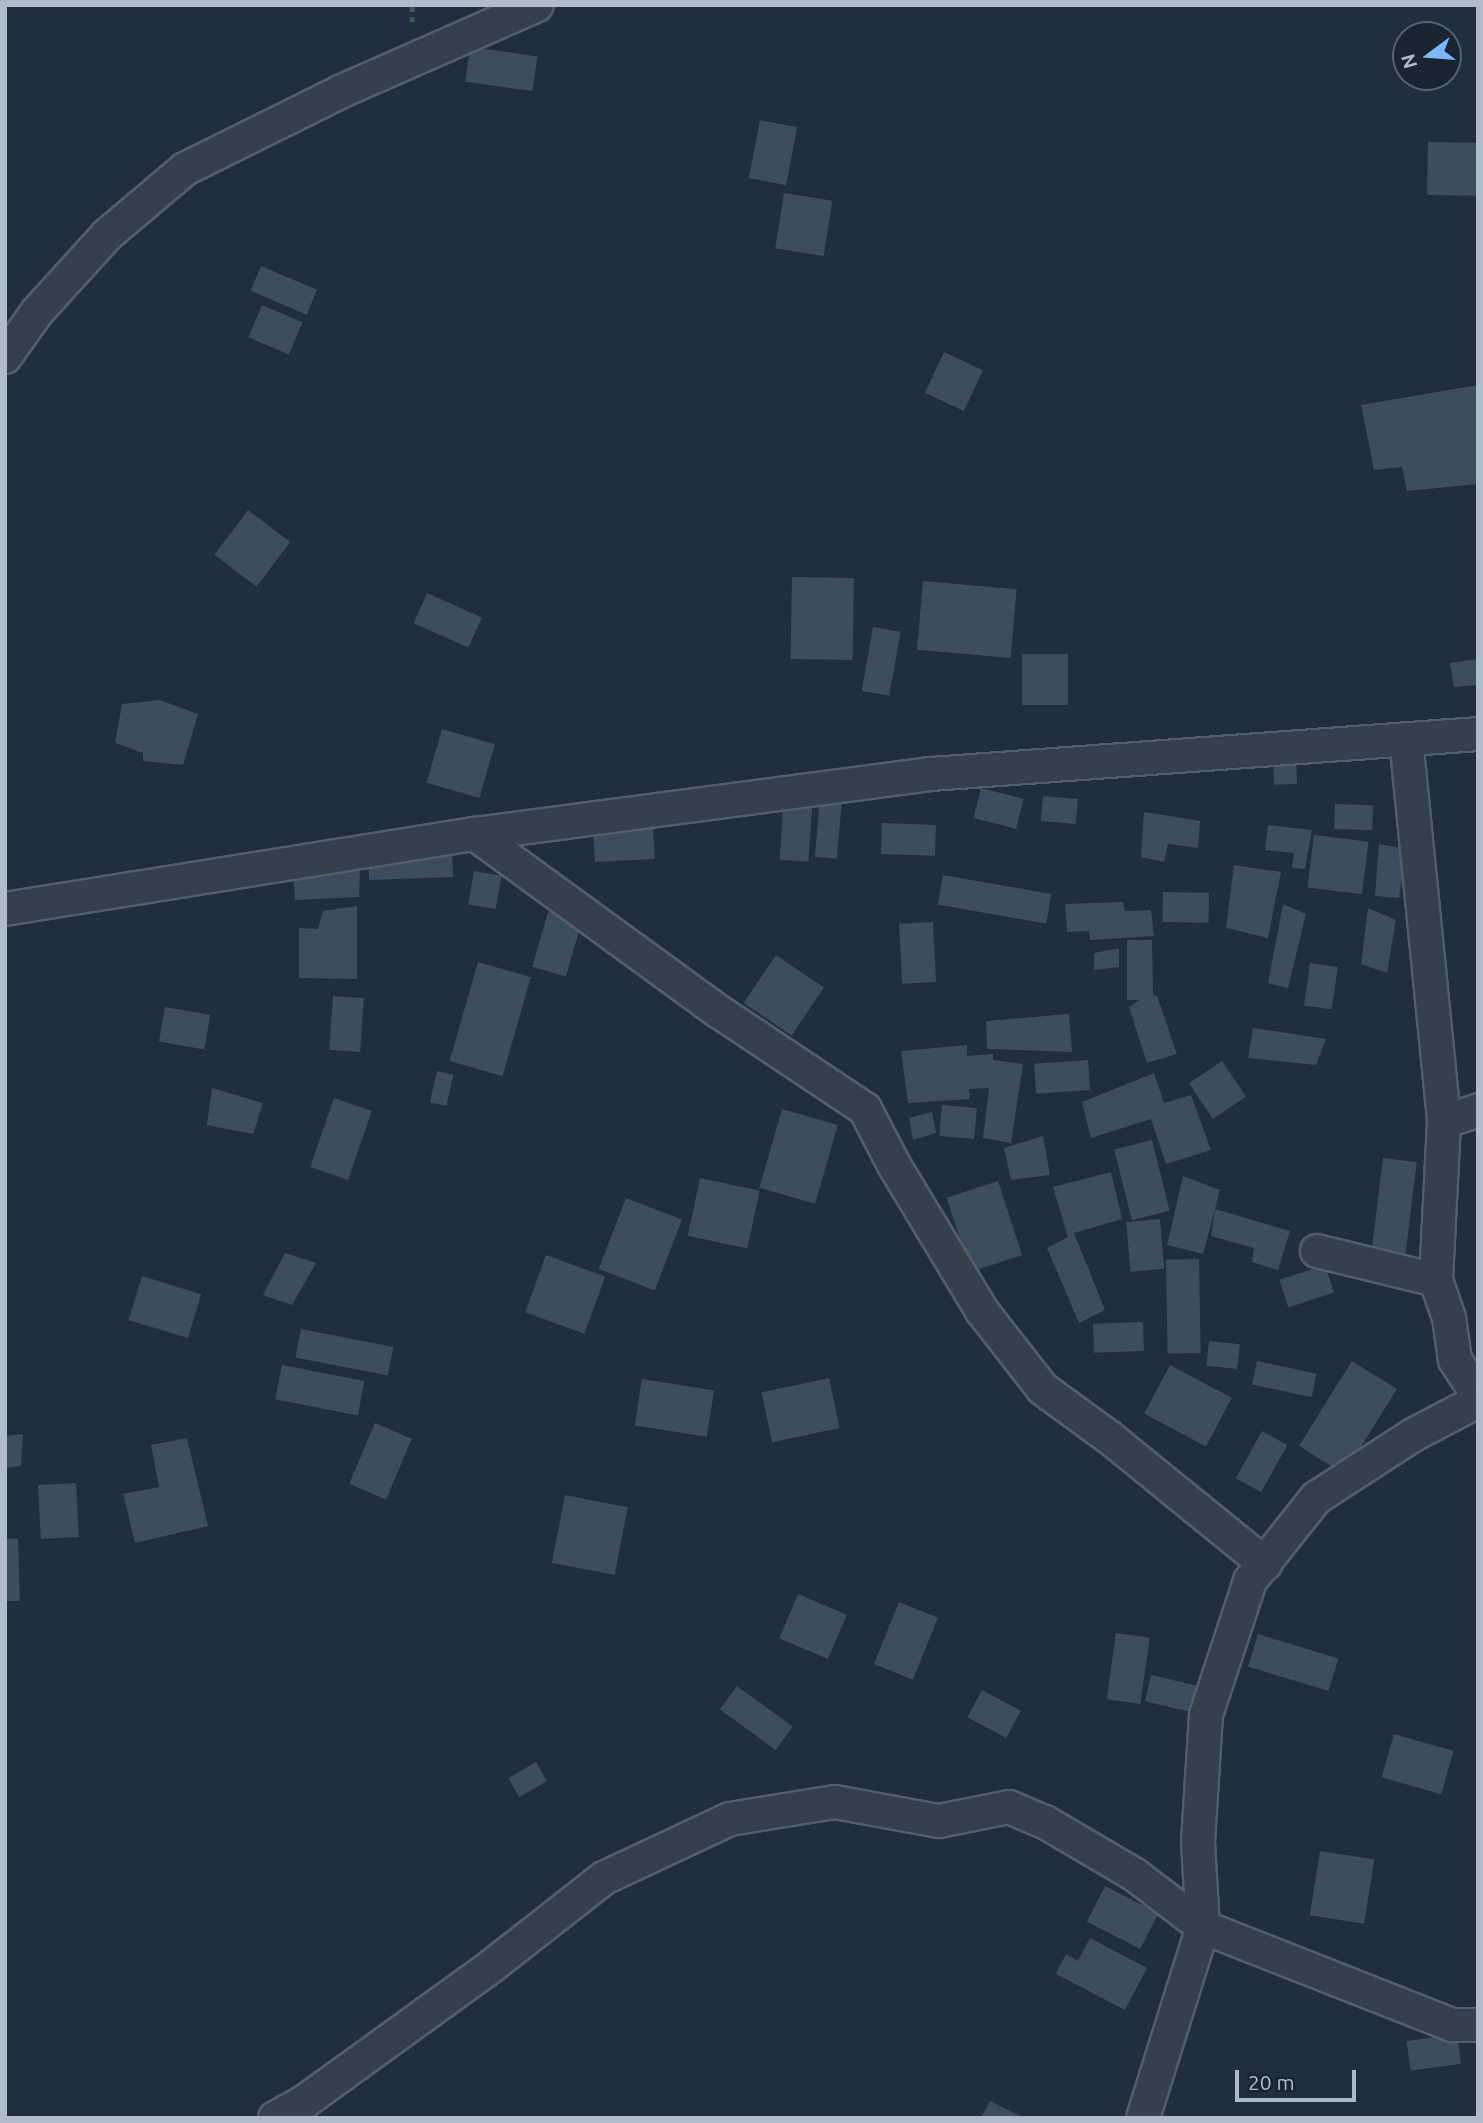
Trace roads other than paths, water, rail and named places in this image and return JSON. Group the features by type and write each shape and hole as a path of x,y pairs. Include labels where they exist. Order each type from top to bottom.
{"street":[{"path":"5,357 37,312 107,234 185,169 340,92 537,5"},
{"path":"5,909 475,834 931,774 1478,734"},
{"path":"1406,739 1444,1122 1436,1280 1449,1318 1454,1360 1478,1395"},
{"path":"475,834 718,1011 865,1109 894,1165 982,1311 1043,1389 1110,1438 1265,1564"},
{"path":"1444,1122 1478,1110"},
{"path":"1317,1251 1436,1280"},
{"path":"1143,2118 1203,1927 1198,1842 1206,1715 1250,1581 1316,1498 1413,1435 1478,1401"},
{"path":"275,2118 304,2102 493,1965 604,1878 730,1819 835,1802 939,1821 1009,1807 1045,1822 1135,1875 1203,1927 1452,2025 1478,2025"}]}
